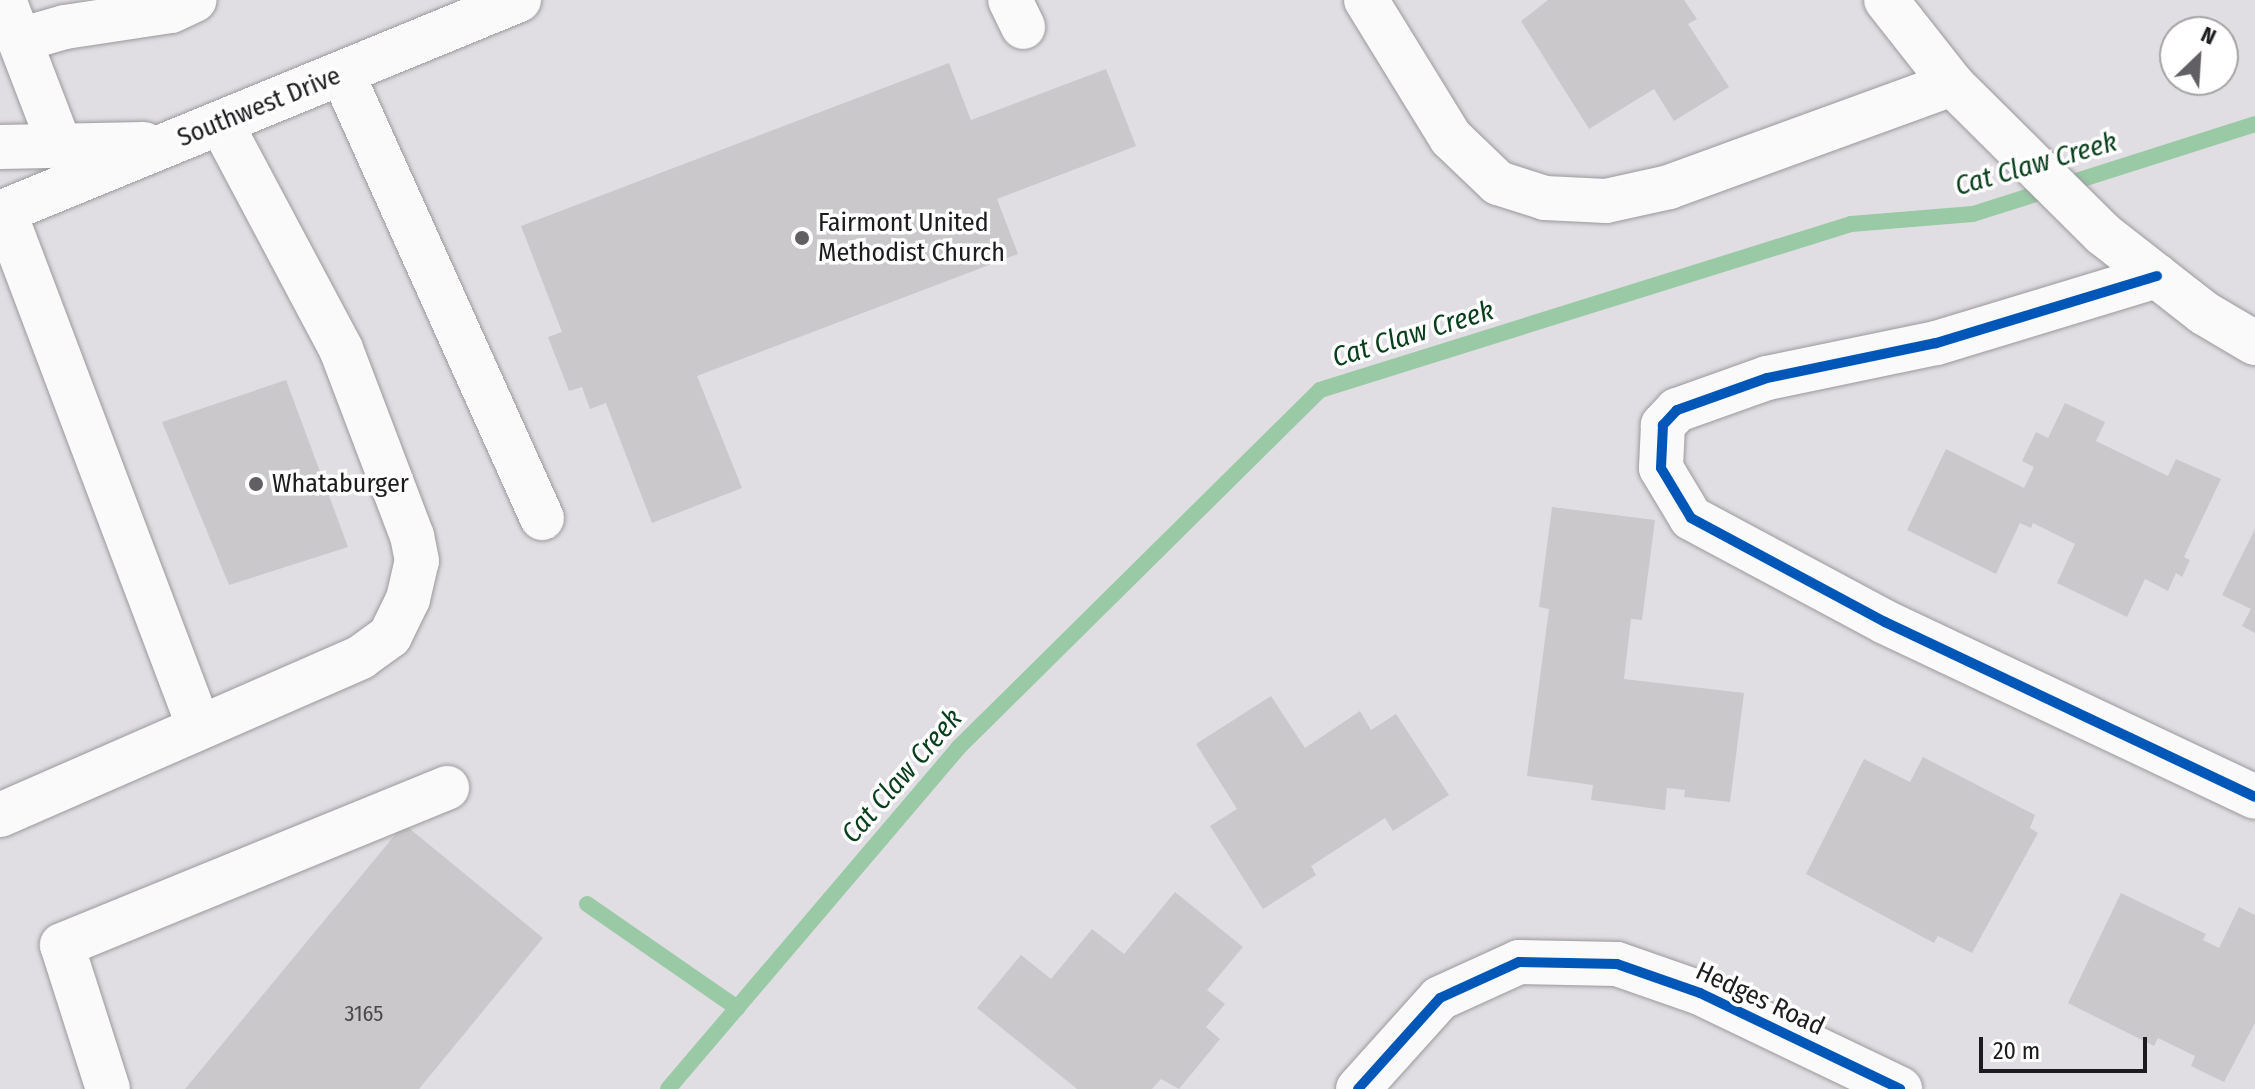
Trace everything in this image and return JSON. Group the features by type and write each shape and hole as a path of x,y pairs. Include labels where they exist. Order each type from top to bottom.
{"street":[{"path":"4,0 60,146"},
{"path":"20,40 65,27 171,11 195,0"},
{"name":"Southwest Drive","path":"1,214 519,0"},
{"path":"1366,0 1451,138 1498,183 1545,198 1606,201 1669,187 1952,84"},
{"path":"1886,0 1952,84 2103,234 2157,276 2255,343"},
{"path":"342,73 542,518"},
{"path":"0,815 376,649 390,636 408,599 417,561 412,536 341,349 221,123"},
{"path":"0,147 170,143"},
{"path":"1,214 199,727"},
{"path":"2157,276 1936,343 1767,378 1677,410 1663,425 1661,468 1691,518 1885,622 2255,797"},
{"path":"108,1089 62,945 447,788"},
{"name":"Hedges Road","path":"1358,1089 1440,998 1519,962 1617,964 1700,993 1900,1089"}],"building":[{"path":"1548,0 1684,0 1697,19 1688,24 1729,87 1674,121 1654,89 1589,129 1521,21"},
{"path":"949,63 971,120 1106,69 1136,146 997,199 1018,254 697,376 742,488 652,523 606,403 590,409 582,387 569,391 548,337 562,332 521,226"},
{"name":"Whataburger","path":"286,380 348,547 229,585 162,422"},
{"path":"2065,403 2105,422 2096,441 2168,476 2176,459 2221,479 2184,557 2190,560 2182,577 2176,573 2168,591 2145,579 2127,617 2057,583 2075,544 2033,523 2031,528 2020,523 1996,574 1907,530 1946,449 2024,488 2034,467 2022,461 2036,432 2048,438"},
{"path":"1552,507 1655,520 1642,620 1631,619 1624,679 1744,693 1730,802 1684,797 1685,790 1667,788 1665,810 1591,800 1593,785 1527,776 1549,609 1539,607"},
{"path":"2255,529 2255,633 2242,626 2251,609 2222,595"},
{"path":"1271,696 1305,748 1360,711 1371,730 1396,714 1449,795 1393,831 1385,818 1311,866 1316,875 1263,909 1210,826 1237,809 1196,744"},
{"path":"1923,757 2035,815 2030,828 2038,833 1972,953 1938,936 1934,943 1806,874 1864,759 1910,782"},
{"path":"404,824 543,938 419,1089 185,1089"},
{"path":"1175,892 1243,947 1207,990 1225,1004 1206,1027 1220,1039 1179,1089 1161,1079 1152,1089 1077,1089 977,1008 1021,955 1051,979 1092,929 1124,954"},
{"path":"2121,893 2206,934 2203,940 2219,948 2239,907 2255,915 2255,1023 2224,1082 2191,1066 2195,1056 2158,1038 2154,1046 2068,1003"}],"waterway":[{"name":"Cat Claw Creek","path":"668,1089 958,748 1320,390 1851,224 1973,214 2255,124"},
{"path":"587,904 737,1008"}],"cycle path":[{"path":"2157,276 1936,343 1767,378 1677,410 1663,425 1661,468 1691,518 1885,622 2255,797"},
{"path":"1358,1089 1440,998 1519,962 1617,964 1700,993 1900,1089"}],"place":[{"name":"Fairmont United Methodist Church","path":"802,238"},
{"name":"Whataburger","path":"256,484"}]}
